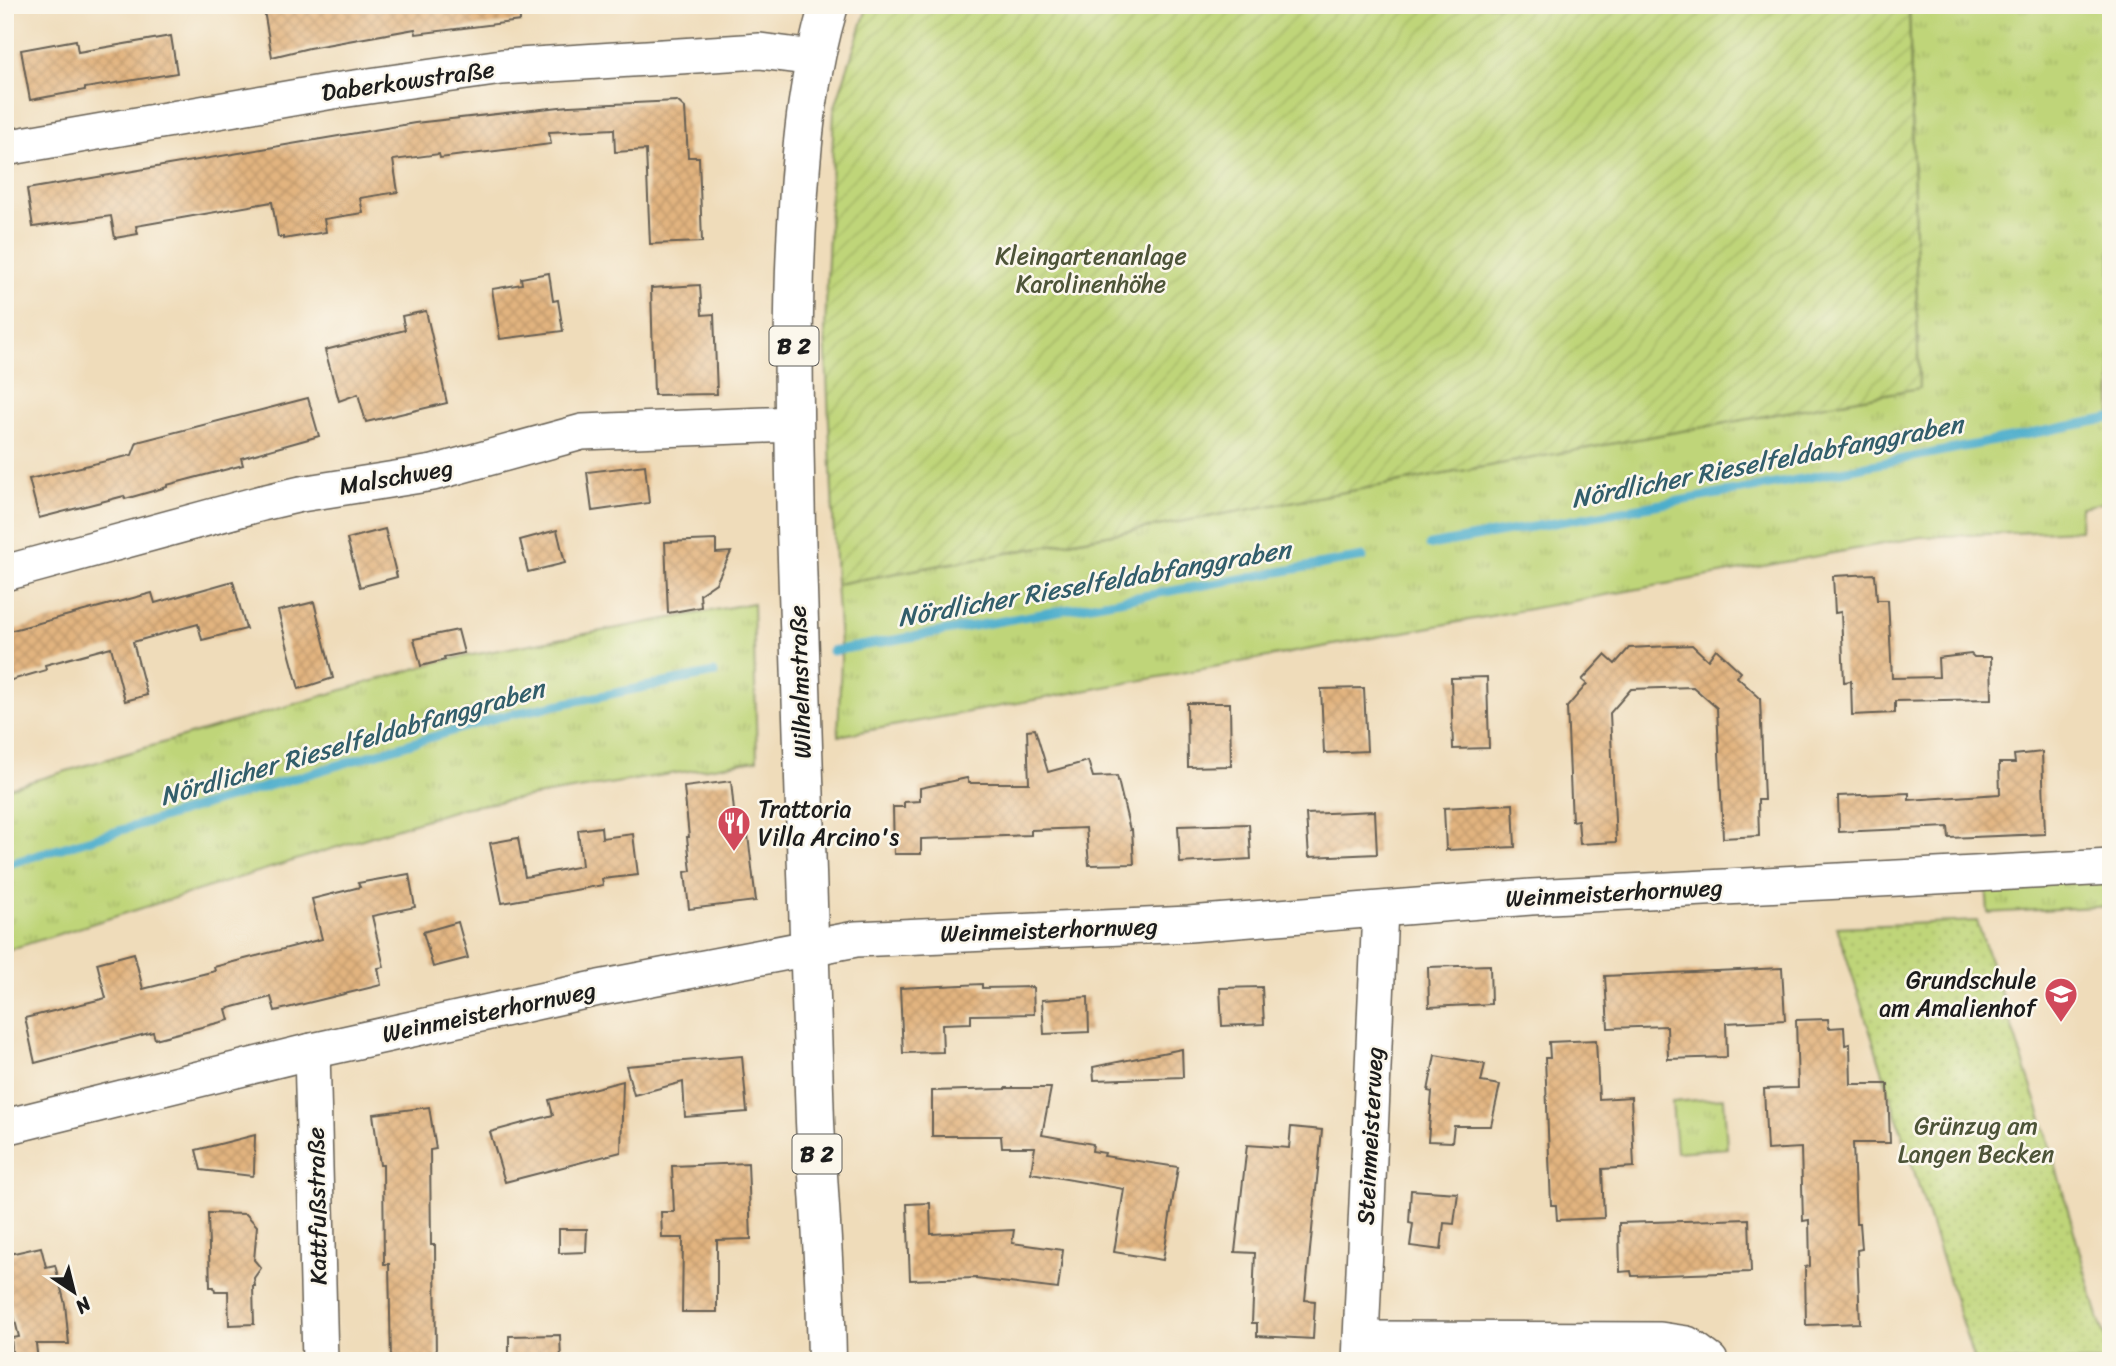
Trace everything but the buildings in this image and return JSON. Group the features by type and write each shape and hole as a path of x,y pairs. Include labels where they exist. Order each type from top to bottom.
{"main road":[{"name":"Wilhelmstraße","path":"827,1361 826,1298 815,1122 802,749 794,424 794,270 802,130 814,58 828,5"}],"street":[{"name":"Daberkowstraße","path":"5,148 327,92 502,67 760,51 814,58"},
{"name":"Malschweg","path":"5,573 262,503 301,494 433,473 582,432 794,424"},
{"name":"Weinmeisterhornweg","path":"5,1127 312,1051 599,988 856,939 1189,924 1542,897 2111,867"},
{"name":"Steinmeisterweg","path":"1361,1350 1380,910"},
{"name":"Kattfußstraße","path":"312,1051 320,1361"},
{"path":"1361,1350 1660,1340 1687,1344 1710,1361"}],"green space":[{"name":"Kleingartenanlage Karolinenhöhe","path":"868,5 1909,5 1919,388 836,584 825,330 834,110"},
{"path":"1909,5 2111,5 2111,501 2081,507 2080,530 1921,537 838,736 841,658 836,584 1919,388"},
{"path":"753,603 757,760 462,808 5,951 5,789 445,660"},
{"path":"2111,877 2111,906 1988,913 1986,884"},
{"name":"Grünzug am Langen Becken","path":"1977,921 2045,1128 2098,1317 2111,1351 2111,1361 1974,1361 1837,927"},
{"path":"1724,1098 1727,1148 1676,1152 1672,1102"}],"waterway":[{"name":"Nördlicher Rieselfeldabfanggraben","path":"1430,545 1786,482 2111,418"},
{"name":"Nördlicher Rieselfeldabfanggraben","path":"832,651 1363,557"},
{"name":"Nördlicher Rieselfeldabfanggraben","path":"5,865 502,716 714,673"}],"place":[{"name":"Trattoria Villa Arcino's","path":"734,853"},
{"name":"Grundschule am Amalienhof","path":"2061,1024"}]}
